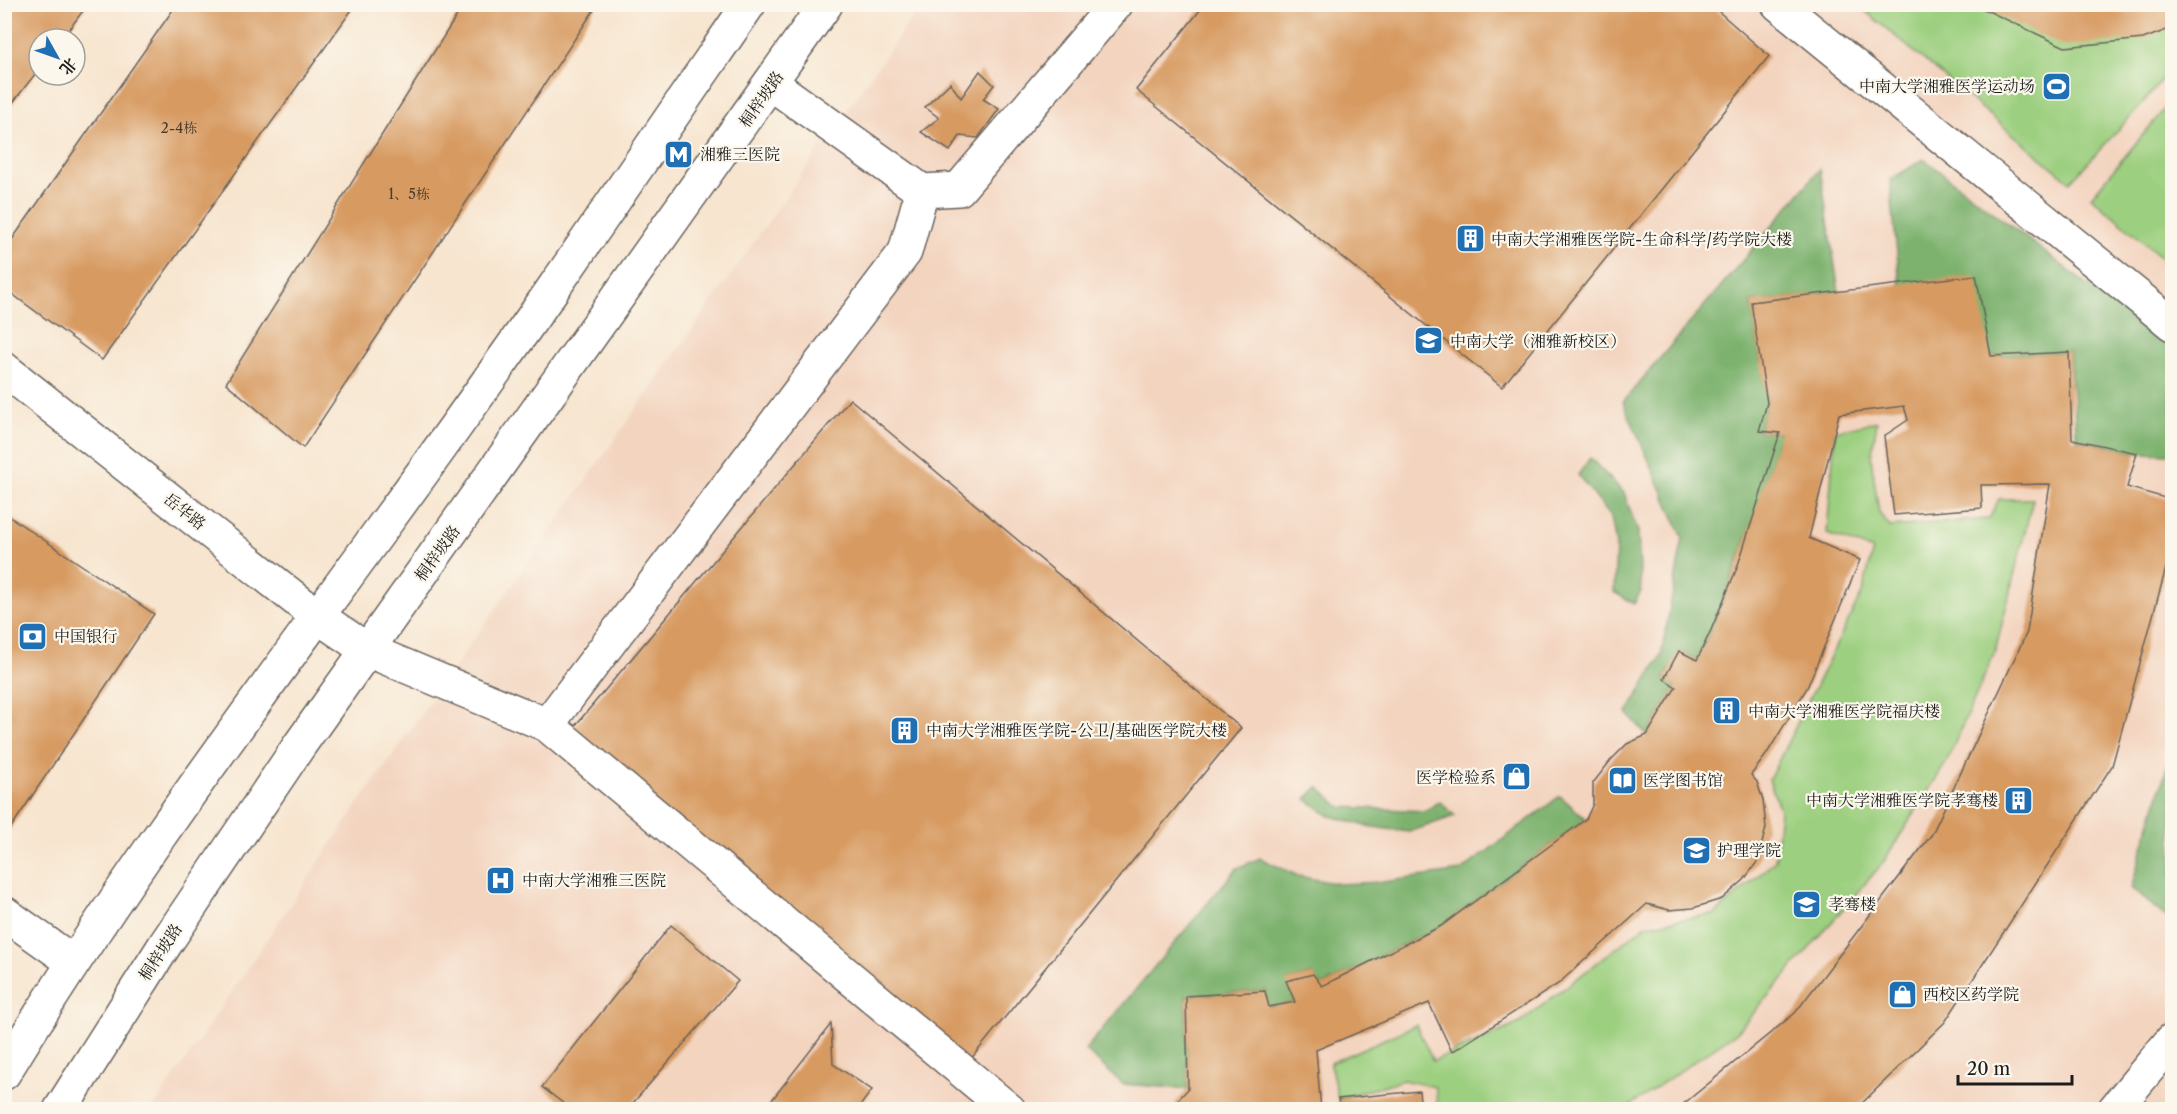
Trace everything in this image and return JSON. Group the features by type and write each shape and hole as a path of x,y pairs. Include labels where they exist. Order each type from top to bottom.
{"street":[{"path":"4,1073 73,962 210,765 566,270 749,4"},
{"name":"桐梓坡路","path":"60,1110 173,933 367,650 826,4"},
{"path":"771,84 922,191 959,189 1116,4"},
{"path":"1778,4 2172,324"},
{"path":"547,725 905,252 922,191"},
{"name":"岳华路","path":"4,369 317,616 367,650 547,725 1009,1110"},
{"path":"4,912 73,962"},
{"path":"2114,1110 2172,1040"}],"shaded area":[{"name":"中南大学（湘雅新校区）","path":"921,5 2172,5 2172,1109 152,1110 365,794"}],"green space":[{"name":"中南大学湘雅医学运动场","path":"1858,5 2172,5 2172,68 2070,182"},
{"path":"2172,100 2172,266 2091,197"},
{"path":"1924,159 2172,350 2172,454 2137,453 2077,439 2069,352 1991,356 1900,285 1890,180"},
{"path":"1820,169 1839,292 1751,302 1767,403 1759,431 1780,433 1722,605 1697,660 1679,651 1664,679 1676,687 1647,735 1627,713 1661,656 1683,538 1623,402"},
{"path":"1877,421 1871,458 1879,513 1890,527 1989,519 1999,499 2033,499 1995,652 1946,763 1882,864 1737,1032 1625,1109 1438,1109 1435,1087 1403,1080 1338,1099 1330,1063 1416,1025 1433,1061 1518,1024 1646,925 1715,914 1775,861 1780,810 1769,780 1863,591 1873,550 1827,534 1835,431"},
{"path":"1590,458 1624,493 1638,532 1641,591 1634,604 1614,592 1616,545 1611,517 1578,475"},
{"path":"2172,750 2172,922 2131,888"},
{"path":"1318,787 1341,807 1426,811 1439,801 1455,816 1409,832 1366,826 1328,815 1306,799"},
{"path":"1560,796 1586,819 1441,926 1322,986 1312,974 1287,981 1295,1002 1269,1007 1265,991 1186,996 1188,1089 1123,1084 1085,1050 1237,868 1260,858 1298,876 1339,884 1383,882 1461,871"}],"building":[{"path":"4,4 88,4 71,27 27,27 27,84 4,114"},
{"path":"177,4 356,4 102,360 4,288 4,251"},
{"path":"464,4 598,4 303,448 226,383"},
{"name":"中南大学湘雅医学院-生命科学/药学院大楼","path":"1205,4 1710,4 1769,56 1502,387 1136,90"},
{"path":"1973,4 2172,4 2172,28 2143,39 2065,47"},
{"path":"980,71 994,85 983,99 999,109 978,138 960,136 950,151 921,132 939,118 925,107 950,83 961,98"},
{"path":"1976,275 1991,356 2069,352 2072,439 2137,453 2127,487 2172,500 2172,546 2112,766 1945,1022 1855,1110 1676,1110 1795,1013 1932,834 2027,632 2050,484 1981,485 1982,508 1894,515 1884,436 1908,420 1904,406 1839,414 1809,538 1860,560 1807,688 1751,775 1757,782 1763,800 1766,828 1757,862 1744,880 1722,899 1693,908 1669,910 1647,904 1558,984 1452,1052 1429,1003 1316,1050 1321,1110 1177,1110 1175,1103 1188,1089 1186,996 1265,991 1269,1007 1295,1002 1286,981 1313,974 1322,986 1441,926 1586,819 1593,804 1593,783 1627,744 1647,735 1676,687 1664,679 1679,651 1697,660 1711,630 1737,568 1780,433 1759,431 1767,403 1751,302"},
{"name":"中南大学湘雅医学院-公卫/基础医学院大楼","path":"850,399 1241,728 966,1065 569,733"},
{"path":"4,513 154,614 4,838"},
{"path":"671,925 738,981 627,1110 572,1110 542,1087"},
{"path":"831,1024 833,1064 872,1090 857,1110 764,1110"},
{"path":"1419,1091 1421,1110 1340,1110 1338,1099"}],"place":[{"name":"中南大学湘雅医学运动场","path":"2056,86"},
{"name":"湘雅三医院","path":"679,154"},
{"name":"中南大学湘雅医学院-生命科学/药学院大楼","path":"1470,239"},
{"name":"中南大学（湘雅新校区）","path":"1429,341"},
{"name":"中国银行","path":"33,636"},
{"name":"中南大学湘雅医学院福庆楼","path":"1727,711"},
{"name":"中南大学湘雅医学院-公卫/基础医学院大楼","path":"905,730"},
{"name":"医学检验系","path":"1517,777"},
{"name":"医学图书馆","path":"1622,780"},
{"name":"中南大学湘雅医学院孝骞楼","path":"2019,800"},
{"name":"护理学院","path":"1696,850"},
{"name":"中南大学湘雅三医院","path":"501,880"},
{"name":"孝骞楼","path":"1807,904"},
{"name":"西校区药学院","path":"1902,994"}]}
